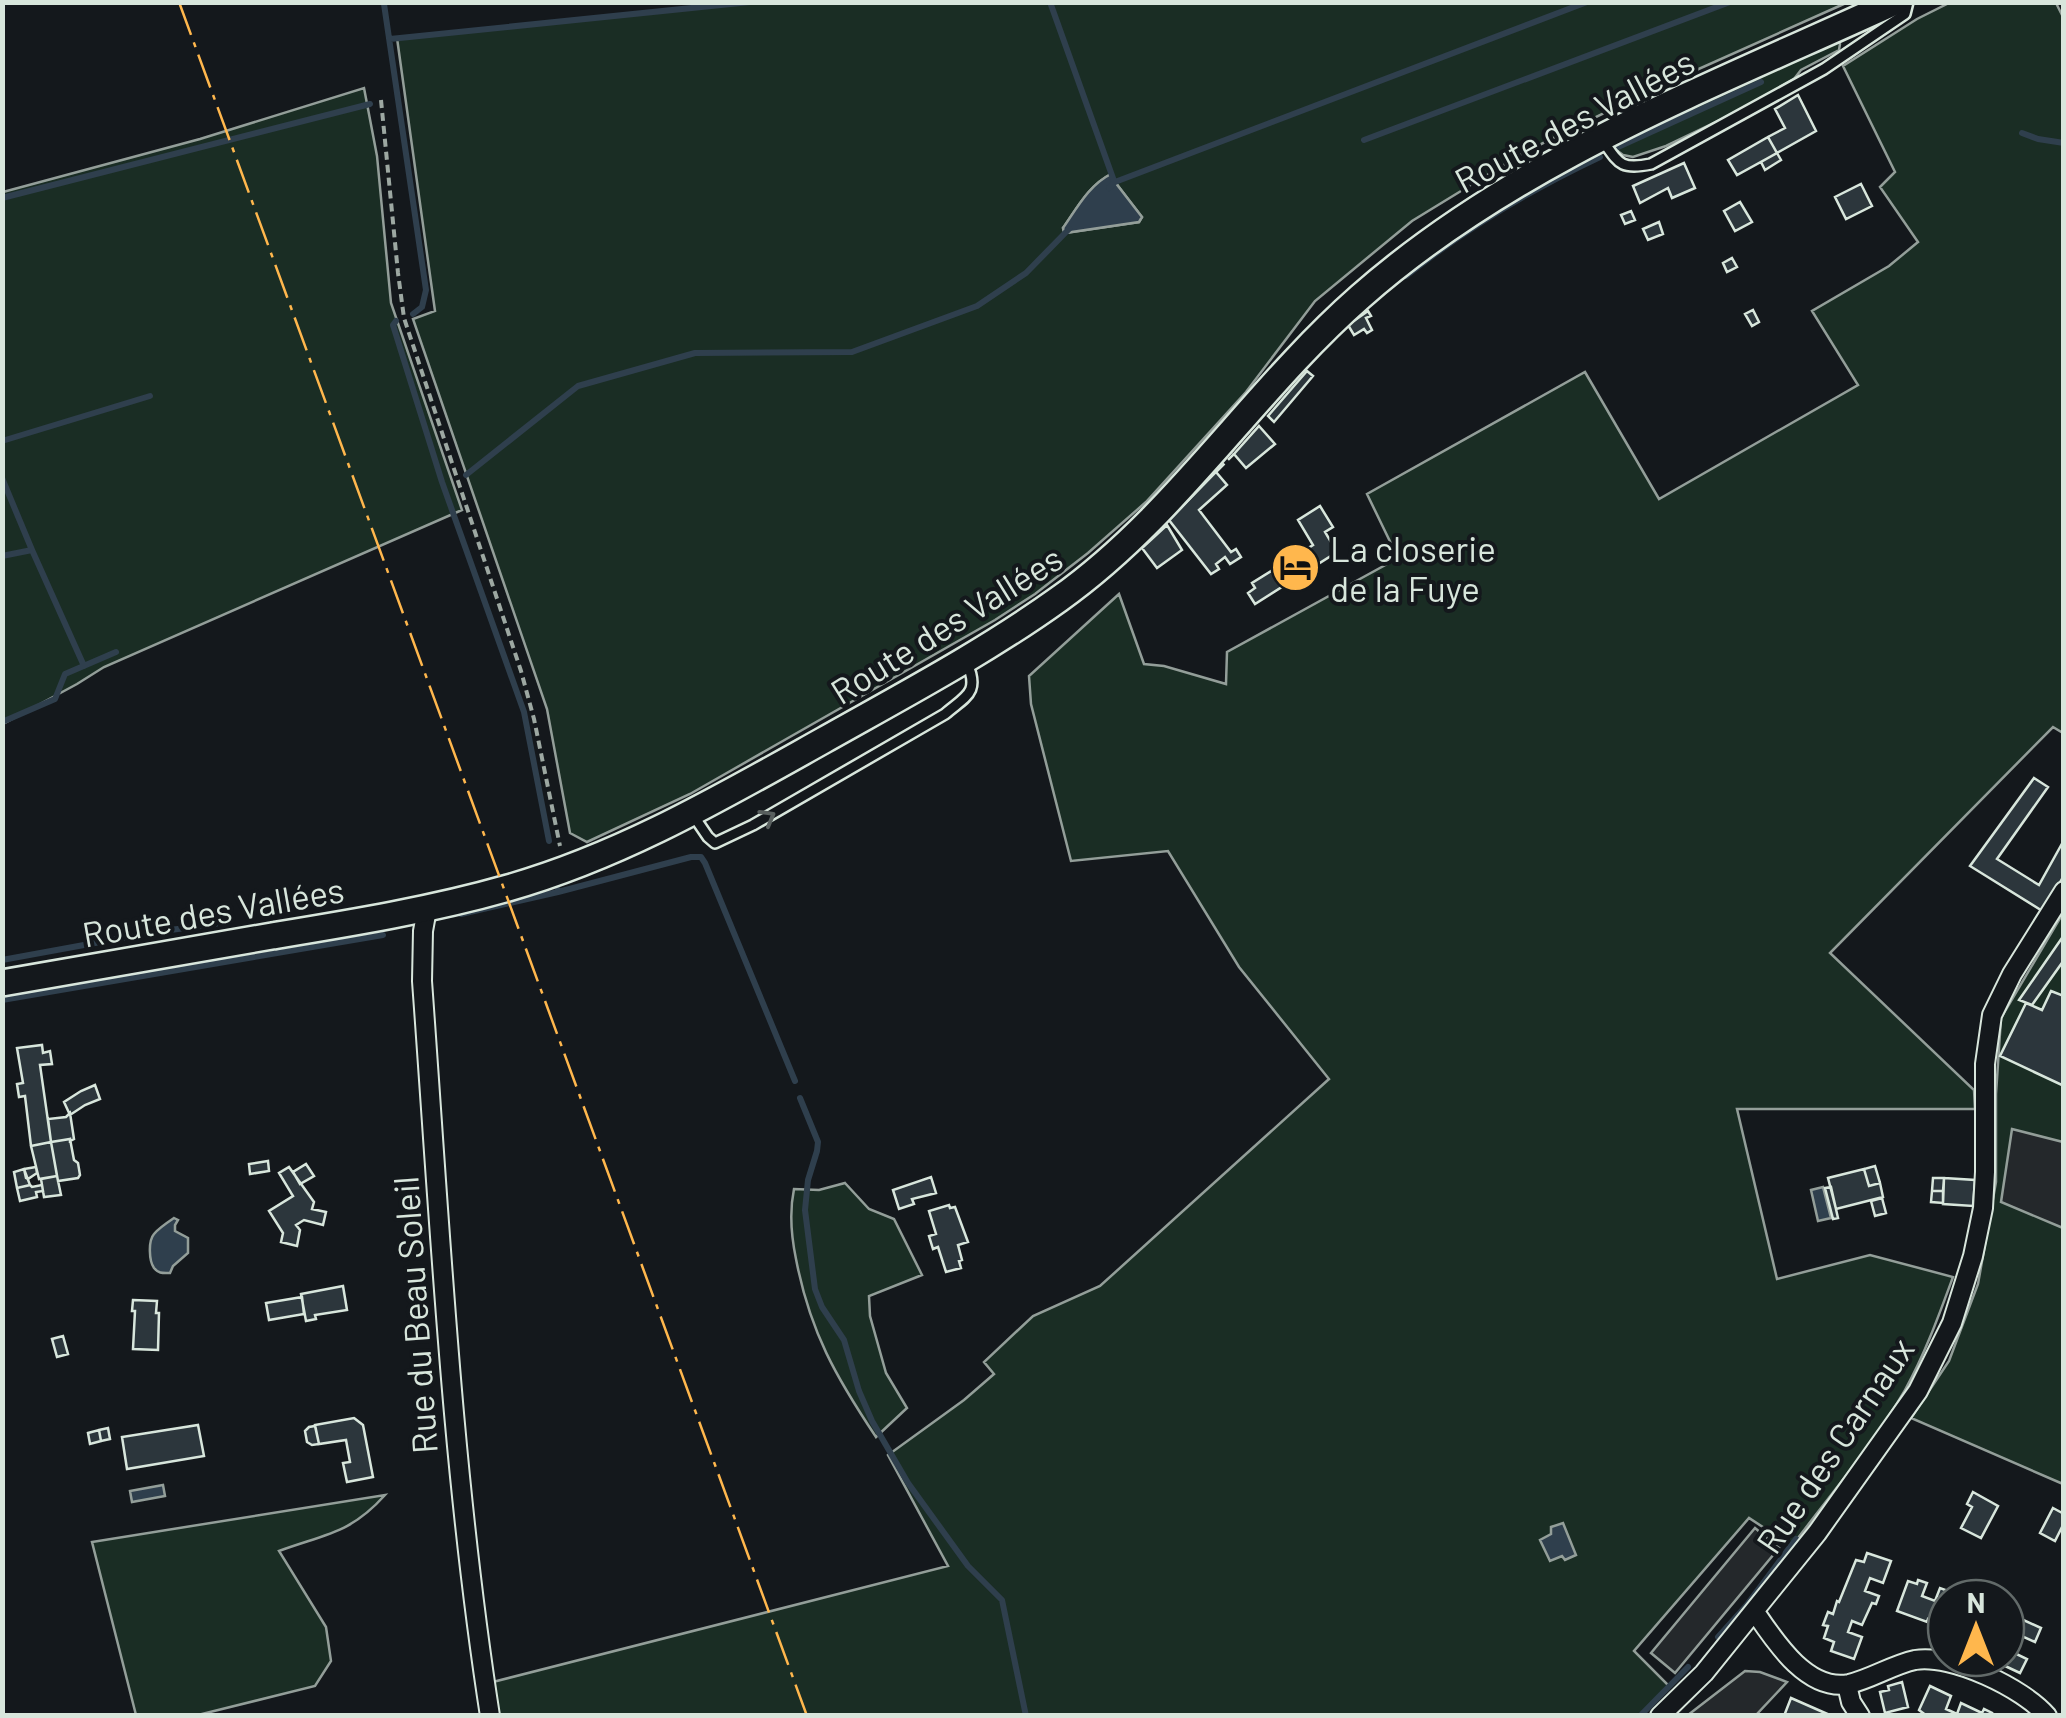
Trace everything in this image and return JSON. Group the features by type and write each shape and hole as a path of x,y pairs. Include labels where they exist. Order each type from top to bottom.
{"main road":[{"name":"Route des Vallées","path":"2,983 427,908 512,887 622,847 691,812 965,659 1035,616 1110,560 1178,492 1332,323 1389,272 1472,211 1602,138 1895,2"}],"street":[{"name":"Rue des Carnaux","path":"1660,1716 1704,1672 1817,1533 1918,1391 1952,1324 1974,1256 1982,1208 1985,1064 1992,1015 2012,974 2064,891"},
{"name":"Rue du Beau Soleil","path":"427,908 422,931 422,981 452,1400 474,1610 490,1716"},
{"path":"1755,1612 1780,1650 1821,1679 1847,1684 1902,1663 1931,1660 1996,1681 2021,1693 2048,1716"},
{"path":"1847,1684 1851,1702 1860,1716"}],"lane":[{"path":"1602,138 1622,166 1650,164 1824,70 1905,14 1908,2"},
{"path":"691,812 716,843 753,825 945,714 972,691 972,676 965,659"}],"path":[{"path":"381,100 404,318 522,672 565,870"}],"green space":[{"path":"750,2 1846,3 1645,93 1523,153 1412,221 1315,301 1246,392 1146,502 1035,594 690,794 587,842 570,833 547,709 413,319 435,311 397,38","holes":["1111,174 1142,217 1139,222 1064,233 1063,228 1096,184"]},
{"path":"1949,3 2056,3 2064,19 2063,733 2053,727 1830,953 1974,1090 1975,1109 1737,1109 1777,1279 1870,1255 1953,1277 1905,1390 1792,1546 1749,1518 1634,1651 1669,1686 1639,1716 490,1716 485,1684 948,1566 888,1455 994,1374 984,1362 1033,1316 1100,1286 1329,1079 1239,967 1168,851 1071,861 1031,704 1029,676 1119,594 1144,664 1226,684 1227,652 1398,558 1367,494 1585,372 1659,499 1858,385 1812,311 1889,266 1918,242 1880,187 1895,172 1843,66"},
{"path":"1837,40 1839,50 1737,112 1666,146 1633,157 1615,149 1616,141"},
{"path":"364,88 377,156 391,303 462,510 104,667 3,724 3,192 200,139"},
{"path":"2063,913 2063,1484 1911,1418 1949,1361 1978,1284 1996,1182 2001,1018"},
{"path":"845,1183 869,1209 894,1219 922,1275 869,1296 870,1316 886,1373 907,1408 876,1437 837,1374 817,1332 793,1241 794,1189 819,1190"},
{"path":"385,1495 348,1525 279,1551 326,1627 331,1661 315,1686 198,1715 136,1715 92,1542"}],"shaded area":[{"path":"2012,1129 2063,1142 2063,1228 2001,1202"},
{"path":"1755,1528 1779,1548 1675,1673 1651,1653"},
{"path":"1745,1671 1787,1682 1756,1715 1688,1715"}],"water":[{"path":"1111,174 1142,217 1139,222 1065,233 1063,228 1084,198"},
{"path":"1823,1187 1831,1218 1818,1221 1811,1190"},
{"path":"174,1218 178,1220 175,1231 188,1238 188,1253 170,1273 161,1273 152,1265 151,1241"},
{"path":"163,1485 165,1496 132,1502 130,1491"},
{"path":"1563,1523 1576,1555 1550,1561 1540,1540 1551,1534 1551,1527"}],"building":[{"path":"1798,95 1816,131 1777,153 1768,137 1785,128 1775,109"},
{"path":"1768,137 1777,153 1737,175 1728,160"},
{"path":"1777,153 1781,160 1765,170 1761,162"},
{"path":"1684,163 1695,188 1672,198 1668,188 1640,203 1633,186"},
{"path":"1861,184 1872,206 1846,219 1835,197"},
{"path":"1740,202 1752,222 1735,231 1724,211"},
{"path":"1631,211 1635,220 1625,224 1621,215"},
{"path":"1659,222 1663,234 1648,240 1643,229"},
{"path":"1732,258 1737,267 1727,272 1723,263"},
{"path":"1753,310 1759,322 1752,326 1745,314"},
{"path":"1368,311 1371,316 1366,318 1372,330 1367,333 1364,329 1354,335 1348,325"},
{"path":"1307,371 1313,376 1274,422 1268,416"},
{"path":"1259,426 1275,444 1246,468 1234,454"},
{"path":"1216,472 1227,485 1199,510 1231,552 1236,549 1241,557 1230,564 1225,557 1211,574 1169,520"},
{"name":"La closerie de la Fuye","path":"1320,506 1333,527 1325,532 1337,552 1255,604 1248,593 1255,588 1252,583 1313,545 1298,520"},
{"path":"1167,525 1182,550 1157,568 1142,548"},
{"path":"2034,778 2048,787 1997,859 2039,885 2064,840 2064,875 2044,912 1970,866"},
{"path":"2064,935 2064,960 2032,1005 2019,1000"},
{"path":"2051,991 2064,996 2064,1086 2000,1056 2026,1003 2042,1010"},
{"path":"42,1045 43,1053 50,1051 52,1064 40,1065 51,1142 31,1146 25,1096 19,1097 17,1084 23,1083 17,1048"},
{"path":"95,1085 100,1099 70,1115 64,1102"},
{"path":"70,1113 74,1139 51,1142 48,1119"},
{"path":"70,1139 80,1175 58,1181 51,1142"},
{"path":"51,1142 57,1176 39,1179 31,1146"},
{"path":"268,1161 269,1171 250,1174 249,1164"},
{"path":"306,1164 314,1176 300,1184 293,1172"},
{"path":"1875,1166 1880,1183 1869,1186 1864,1169"},
{"path":"36,1167 37,1173 26,1178 24,1169"},
{"path":"289,1167 314,1202 312,1209 326,1212 323,1225 304,1220 296,1225 300,1230 297,1246 281,1242 283,1233 269,1211 293,1196 279,1173"},
{"path":"24,1169 30,1185 17,1188 14,1172"},
{"path":"1864,1169 1869,1186 1880,1183 1883,1197 1836,1209 1828,1178"},
{"path":"57,1176 61,1195 44,1197 41,1179"},
{"path":"931,1177 936,1193 912,1199 914,1204 899,1209 893,1190"},
{"path":"1933,1178 1944,1178 1943,1191 1932,1191"},
{"path":"1944,1178 1975,1180 1973,1206 1943,1204"},
{"path":"42,1185 43,1191 36,1192 37,1197 20,1201 17,1188"},
{"path":"1831,1187 1838,1218 1833,1219 1825,1188"},
{"path":"1932,1191 1943,1191 1943,1203 1931,1202"},
{"path":"1882,1198 1886,1213 1875,1216 1871,1201"},
{"path":"955,1207 968,1242 958,1245 961,1268 946,1272 938,1247 933,1249 929,1236 936,1234 929,1211"},
{"path":"343,1286 347,1310 315,1315 316,1319 306,1321 301,1294"},
{"path":"302,1297 304,1314 269,1320 266,1303"},
{"path":"133,1300 157,1301 158,1350 133,1349"},
{"path":"63,1336 68,1354 57,1357 52,1339"},
{"path":"354,1418 363,1425 373,1477 347,1482 343,1463 350,1462 346,1440 319,1444 315,1425"},
{"path":"198,1425 204,1456 127,1469 122,1437"},
{"path":"315,1426 319,1444 312,1445 307,1442 305,1431"},
{"path":"108,1428 110,1439 101,1441 99,1430"},
{"path":"99,1430 101,1441 90,1444 88,1433"},
{"path":"1973,1492 1998,1506 1981,1538 1961,1528 1972,1507 1967,1504"},
{"path":"2053,1508 2064,1514 2055,1541 2040,1533"},
{"path":"1867,1553 1891,1561 1883,1583 1870,1578 1865,1591 1879,1596 1876,1604 1872,1603 1862,1625 1852,1621 1848,1632 1862,1637 1854,1659 1831,1651 1834,1642 1824,1638 1828,1626 1823,1625 1828,1612 1833,1614 1856,1560 1864,1562"},
{"path":"1918,1580 1926,1583 1922,1596 1926,1598 1926,1622 1897,1611 1908,1581 1917,1584"},
{"path":"2026,1621 2041,1628 2035,1642 2026,1638"},
{"path":"1902,1682 1908,1707 1885,1713 1880,1692"},
{"path":"1930,1686 1951,1696 1946,1709 1957,1714 1961,1703 1982,1713 1984,1709 1991,1716 1927,1716 1919,1710"},
{"path":"1791,1698 1832,1716 1784,1716"}],"waterway":[{"path":"390,39 750,2"},
{"path":"1050,2 1114,181"},
{"path":"1109,188 1115,182 1587,2"},
{"path":"1364,140 1730,2"},
{"path":"384,4 426,290 422,307 413,314"},
{"path":"1618,147 1761,82"},
{"path":"2,198 370,104"},
{"path":"2022,133 2064,143"},
{"path":"1406,276 1500,211 1600,157"},
{"path":"466,475 578,386 695,353 852,352 977,306 1026,273 1069,229"},
{"path":"396,321 393,325 442,482 524,712 549,841"},
{"path":"2,441 150,396"},
{"path":"2,478 32,550 2,556"},
{"path":"32,550 84,666"},
{"path":"2,722 55,699 65,674 116,652"},
{"path":"558,890 701,857 795,1081"},
{"path":"461,914 558,892"},
{"path":"2,960 216,924"},
{"path":"2,1000 383,935"},
{"path":"800,1098 818,1142 805,1210 815,1289 844,1340 872,1421 908,1483 968,1566 1002,1600 1026,1716"},
{"path":"1718,1637 1796,1539"},
{"path":"1640,1716 1688,1667"}],"fence":[{"path":"1216,472 1234,454"}],"power":[{"path":"179,2 807,1716"}],"place":[{"name":"La closerie de la Fuye","path":"1295,568"}]}
